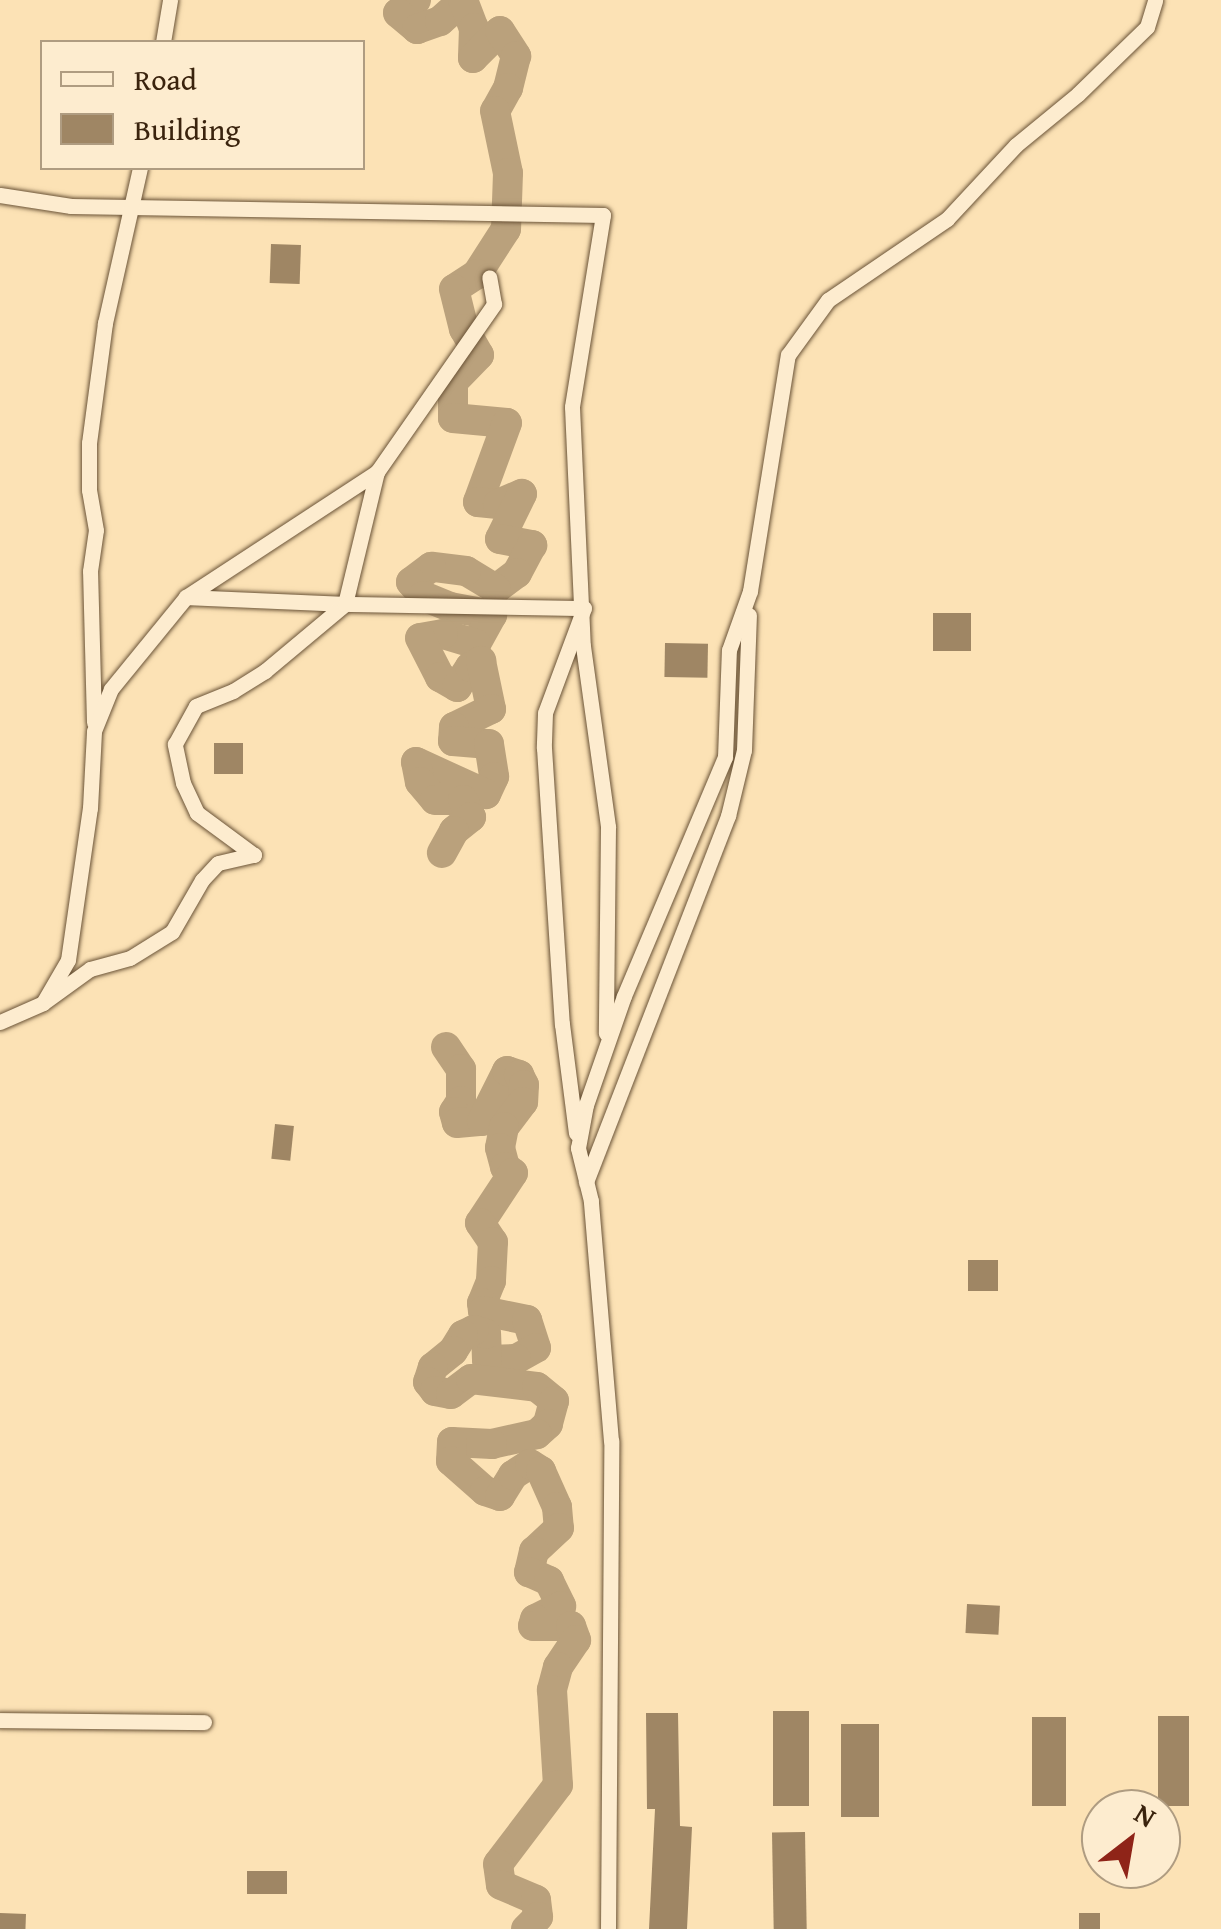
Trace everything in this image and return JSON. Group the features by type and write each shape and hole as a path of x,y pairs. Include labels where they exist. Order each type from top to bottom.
{"street":[{"path":"163,40 170,0"},
{"path":"586,1182 728,816 744,750 750,592 788,355 828,300 947,220 1016,145 1106,67 1147,27 1156,0"},
{"path":"43,1003 68,960 90,808 94,731 90,571 96,530 89,490 89,443 105,323 139,170"},
{"path":"0,196 71,206 507,210 602,216 572,407 588,706 608,826 606,1045"},
{"path":"0,1022 43,1003 90,969 130,958 172,932 202,880 218,863 254,855 196,812 183,783 175,744 196,706 232,692 265,671 345,604 377,472 468,336 494,304 489,276"},
{"path":"94,731 111,689 186,597 377,472"},
{"path":"578,1148 586,1105 606,1045 724,758 729,650 750,592"},
{"path":"186,597 584,608"},
{"path":"584,608 545,713 544,748 562,1024 586,1182 611,1441 608,1929"},
{"path":"0,1720 204,1722"}],"building":[{"path":"271,244 301,245 300,284 270,283"},
{"path":"933,613 971,613 971,651 933,651"},
{"path":"665,643 708,644 707,678 664,677"},
{"path":"214,743 243,743 243,774 214,774"},
{"path":"275,1124 294,1126 290,1161 271,1159"},
{"path":"968,1260 998,1260 998,1291 968,1291"},
{"path":"967,1604 1000,1606 998,1635 965,1633"},
{"path":"773,1711 809,1711 809,1806 773,1806"},
{"path":"646,1713 678,1713 680,1826 692,1827 687,1929 649,1929 655,1809 647,1809"},
{"path":"1158,1716 1189,1716 1189,1806 1181,1806 1181,1789 1158,1789"},
{"path":"1032,1717 1066,1717 1066,1806 1032,1806"},
{"path":"841,1724 879,1724 879,1817 841,1817"},
{"path":"805,1832 807,1929 774,1929 772,1833"},
{"path":"247,1871 287,1871 287,1894 247,1894"},
{"path":"0,1913 26,1914 25,1929 0,1929"},
{"path":"1079,1913 1100,1913 1100,1929 1079,1929"}],"waterway":[{"path":"416,0 398,13 417,29 440,21 463,0 474,28 473,58 500,31 516,56 508,88 495,111 508,173 506,229 477,274 454,289 464,329 479,355 453,382 453,418 507,423 478,502 498,504 522,494 500,539 532,545 517,573 496,589 466,571 431,567 411,582 423,596 450,607 492,615 476,644 443,634 420,638 440,677 457,687 470,667 481,661 491,709 454,727 453,741 489,744 494,777 486,794 416,762 420,782 435,800 463,800 471,817 454,831 442,853"},
{"path":"446,1047 461,1069 461,1101 454,1112 457,1123 482,1121 507,1071 519,1075 524,1085 523,1102 504,1127 500,1148 505,1167 513,1173 480,1223 493,1242 491,1281 482,1303 483,1311 527,1320 536,1348 516,1359 487,1360 486,1334 474,1330 463,1335 453,1351 433,1367 428,1382 435,1391 451,1394 471,1379 537,1387 554,1401 548,1424 537,1434 492,1444 452,1442 451,1461 485,1491 500,1496 513,1475 530,1464 541,1471 557,1507 559,1528 534,1551 529,1572 549,1581 561,1606 535,1619 533,1626 571,1626 576,1640 558,1667 552,1690 558,1785 498,1864 501,1885 536,1900 538,1917 526,1929"}]}
